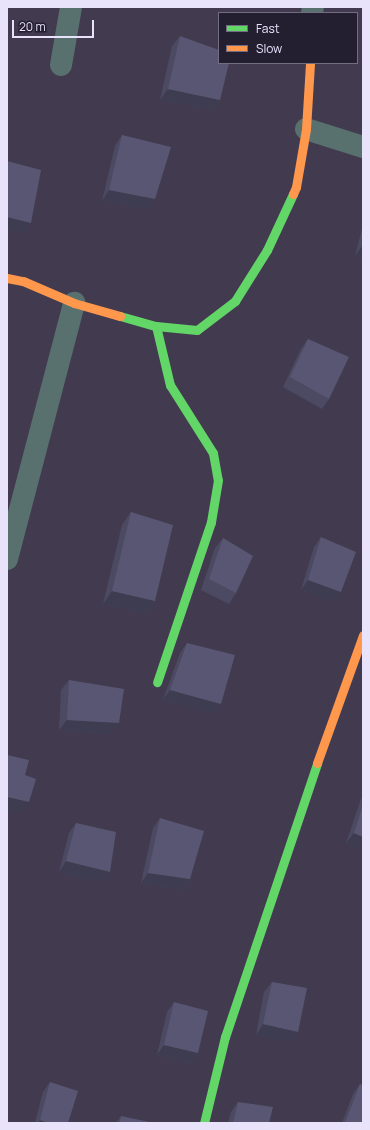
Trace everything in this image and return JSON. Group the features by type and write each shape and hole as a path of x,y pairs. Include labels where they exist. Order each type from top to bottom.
{"street":[{"path":"61,65 71,7"},
{"path":"7,278 23,281 74,303 156,326 197,330 235,301 267,250 296,187 306,129 310,64"},
{"path":"306,129 363,147"},
{"path":"7,559 74,303"},
{"path":"156,326 170,385 213,453 218,480 211,522 157,682"},
{"path":"204,1123 225,1037 299,813 363,635"}],"building":[{"path":"180,36 218,50 218,64 229,64 220,100 168,89"},
{"path":"122,135 171,147 155,199 109,190"},
{"path":"7,161 41,170 31,223 7,217"},
{"path":"308,339 349,357 329,399 290,377"},
{"path":"131,512 173,525 155,601 112,591"},
{"path":"321,537 356,552 341,592 308,580"},
{"path":"223,538 253,556 236,593 209,579"},
{"path":"187,643 235,655 221,704 170,690"},
{"path":"69,680 124,689 119,723 67,720"},
{"path":"7,755 29,760 25,775 36,779 29,802 7,797"},
{"path":"363,805 363,837 354,833"},
{"path":"160,818 204,831 190,879 148,873"},
{"path":"76,823 116,832 110,872 66,861"},
{"path":"272,982 307,988 298,1032 263,1024"},
{"path":"174,1002 208,1011 198,1053 164,1045"},
{"path":"50,1082 78,1091 68,1123 49,1123 40,1120"},
{"path":"360,1084 363,1085 363,1123 345,1123"},
{"path":"238,1102 273,1107 269,1123 233,1123"},
{"path":"121,1116 154,1123 119,1123"}],"traffic: fast":[{"path":"120,316 156,326 197,330 235,301 267,250 293,194"},
{"path":"156,326 170,385 213,453 218,480 211,522 157,682"},
{"path":"204,1123 225,1037 317,763"}],"traffic: slow":[{"path":"293,194 296,187 306,129 310,64"},
{"path":"7,278 23,281 74,303 120,316"},
{"path":"317,763 363,635"}]}
